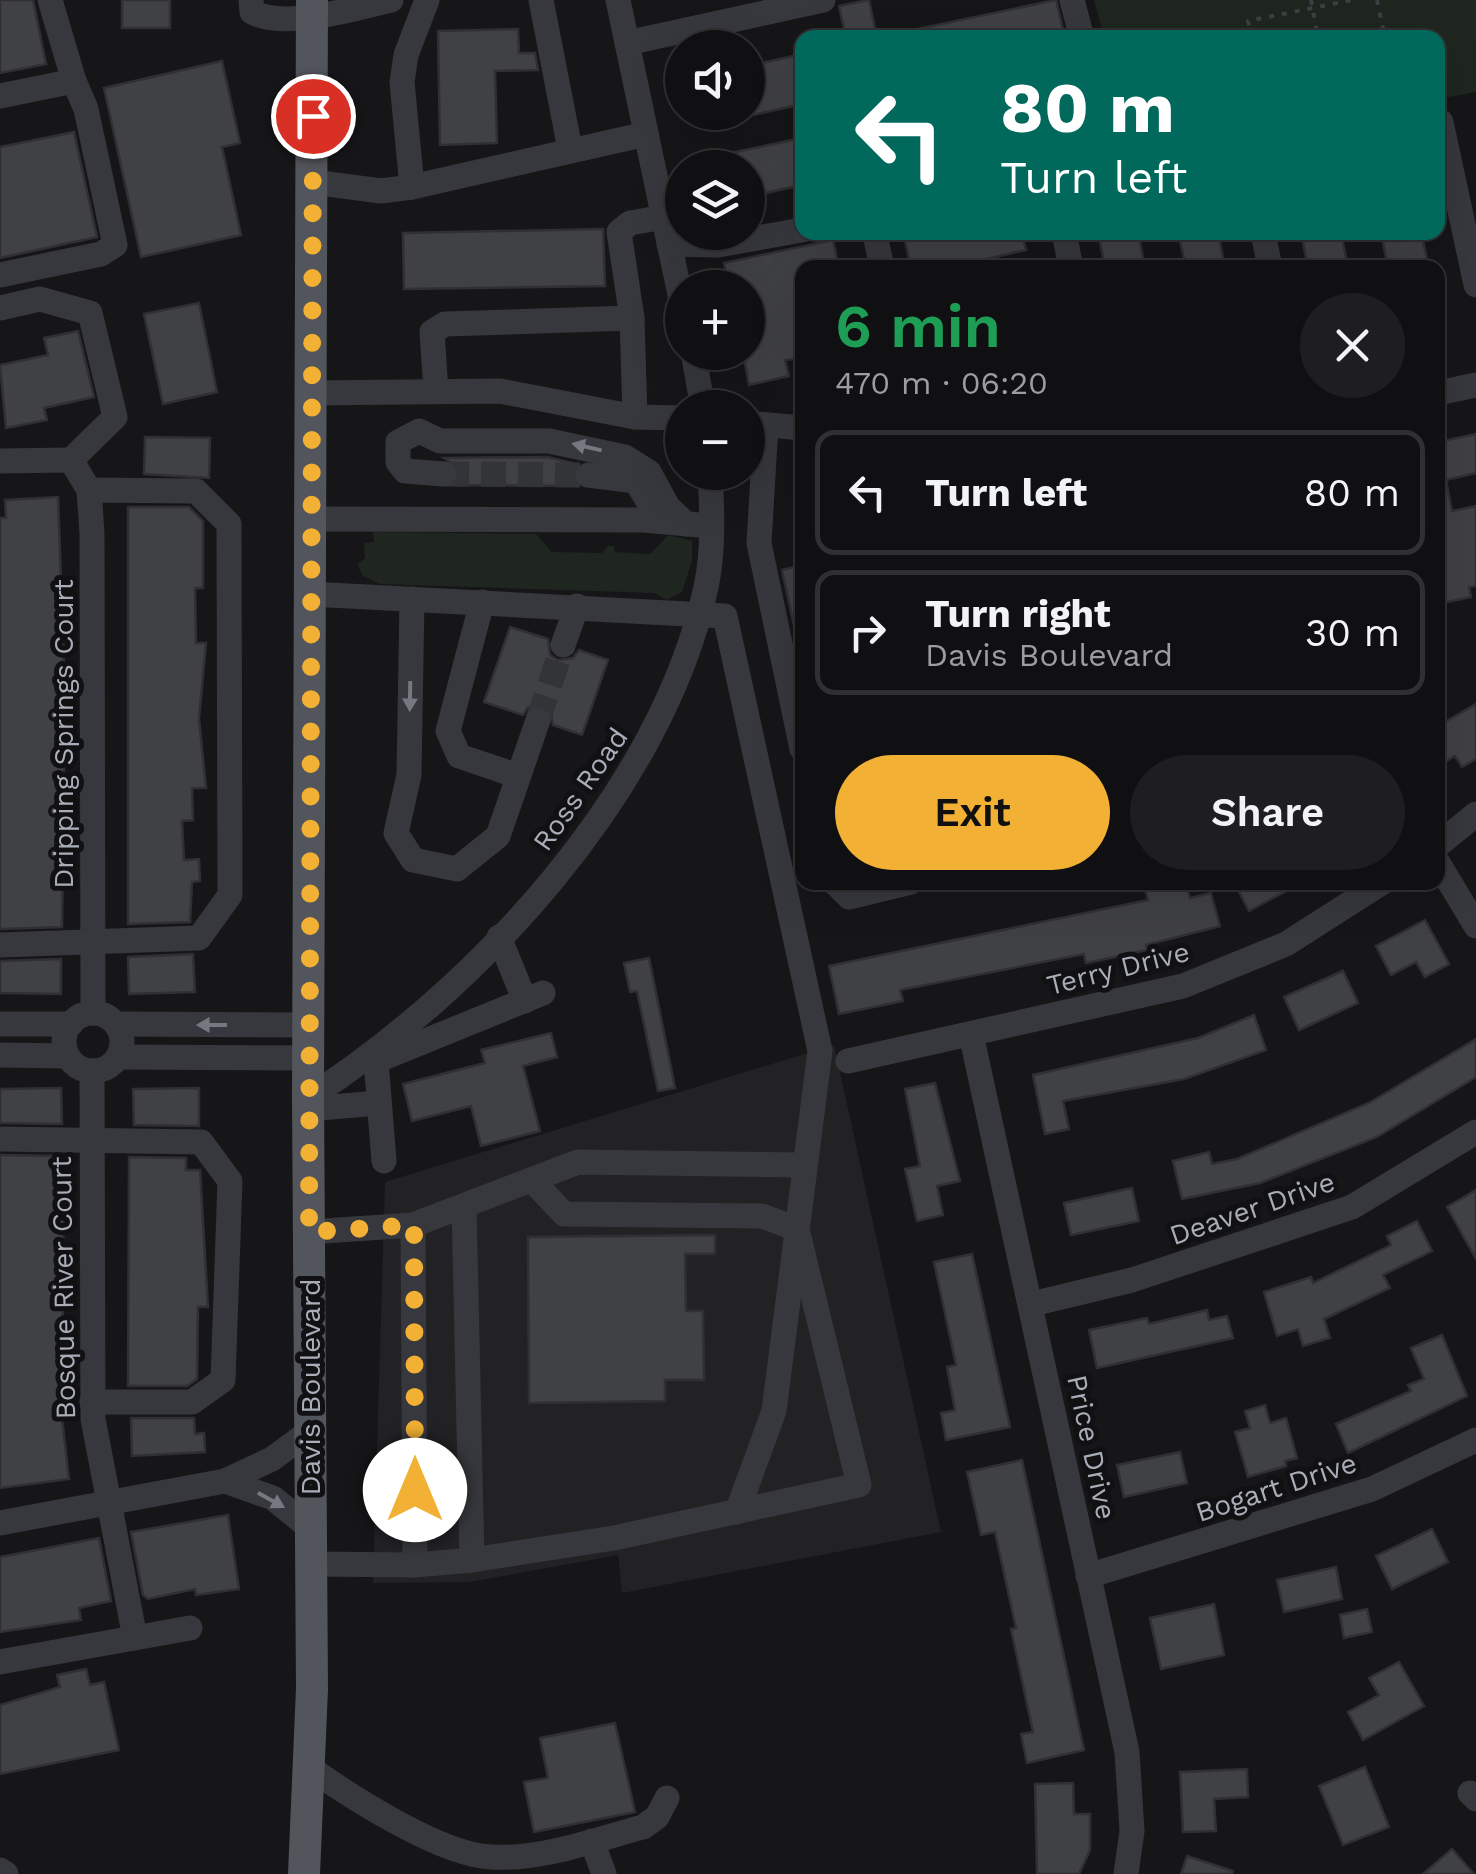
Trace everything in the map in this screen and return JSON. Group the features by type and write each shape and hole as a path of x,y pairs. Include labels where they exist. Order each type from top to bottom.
{"main road":[{"name":"Davis Boulevard","path":"304,1874 310,1768 312,1564 308,1025 312,8"}],"street":[{"path":"0,275 101,254 115,245 86,110 50,0"},
{"path":"252,0 252,12 261,17 391,0"},
{"path":"412,187 402,82 406,55 427,0"},
{"path":"541,0 570,149"},
{"path":"618,0 665,222"},
{"path":"627,44 824,0"},
{"path":"1072,0 1080,30"},
{"path":"0,96 74,82"},
{"path":"313,182 380,190 412,187 646,134"},
{"path":"1445,136 1476,285"},
{"path":"635,417 632,318 619,232 630,222 664,217"},
{"path":"765,237 795,231"},
{"path":"0,308 40,299 90,314 116,418 71,460 0,461"},
{"path":"436,391 432,332 445,324 632,318"},
{"path":"1445,392 1476,385"},
{"path":"311,392 500,391 635,417 665,418"},
{"path":"765,425 795,427"},
{"path":"444,474 414,473 401,467 398,442 419,431 440,442 549,441 608,452 640,464 656,479 668,507 698,525"},
{"path":"0,945 199,938 230,895 229,524 196,491 89,490 71,460"},
{"path":"588,475 636,481 646,495 650,520"},
{"name":"Dripping Springs Court","path":"82,1018 94,940 89,490"},
{"name":"Ross Road","path":"308,1103 414,1016 498,936 584,845 654,736 700,611 707,583 698,525 706,490"},
{"path":"758,490 759,543 795,715"},
{"path":"311,518 650,520 698,525"},
{"path":"310,594 700,611 725,616 820,1051 774,1411 737,1512"},
{"path":"412,598 409,776 396,833 413,860 458,869 498,836 538,720"},
{"path":"482,602 448,731 458,756 518,776"},
{"path":"563,644 577,606"},
{"path":"1445,839 1476,814"},
{"path":"1445,875 1476,926"},
{"path":"842,890 849,897 878,890"},
{"name":"Terry Drive","path":"848,1061 1183,986 1286,944 1370,890"},
{"path":"384,1160 376,1061 534,997 498,936"},
{"path":"414,1016 424,1042"},
{"path":"0,1024 82,1018 116,1024 308,1025"},
{"path":"82,1018 64,1040 68,1056 78,1067 92,1072 110,1066 119,1056 122,1043 116,1024"},
{"name":"Price Drive","path":"971,1034 1127,1752 1132,1831 1126,1874"},
{"path":"0,1056 68,1056"},
{"path":"119,1056 308,1058"},
{"name":"Bosque River Court","path":"92,1072 92,1402 135,1638"},
{"path":"308,1103 378,1103"},
{"name":"Deaver Drive","path":"1032,1304 1132,1280 1352,1208 1476,1132"},
{"path":"0,1139 201,1142 230,1181 224,1380 192,1402 92,1402"},
{"path":"309,1232 414,1225 578,1162 805,1165"},
{"path":"532,1180 564,1214 762,1216 796,1229"},
{"path":"464,1206 472,1560"},
{"path":"414,1225 415,1566"},
{"path":"312,1564 415,1566 472,1560 614,1538 860,1486 796,1229"},
{"path":"0,1523 226,1481 272,1459 310,1431"},
{"name":"Bogart Drive","path":"1088,1576 1372,1488 1476,1440"},
{"path":"226,1481 273,1498 311,1529"},
{"path":"0,1662 190,1628"},
{"path":"310,1768 359,1803 470,1854 534,1855 644,1827 657,1817 667,1798"},
{"path":"592,1841 604,1874"}],"path":[{"path":"1310,0 1316,30"},
{"path":"1250,30 1248,21 1349,0"},
{"path":"1377,0 1383,30"}],"shaded area":[{"path":"1094,0 1476,0 1476,92 1445,98 1445,30 1102,30"},
{"path":"373,532 536,534 552,552 602,553 608,546 614,546 615,552 650,554 668,535 692,541 692,561 682,592 667,600 655,593 380,584 362,575 358,564 365,558 364,543 374,542"},
{"path":"834,1045 941,1532 622,1593 618,1555 470,1582 373,1583 385,1182"}],"building":[{"path":"0,0 33,0 46,64 0,73"},
{"path":"122,0 170,0 170,28 122,28"},
{"path":"869,0 875,30 844,30 839,6"},
{"path":"1056,0 1063,30 913,30"},
{"path":"518,29 519,53 535,53 538,70 495,71 497,143 440,145 438,31"},
{"path":"795,56 795,106 765,112 765,62"},
{"path":"222,61 240,143 222,147 241,235 141,257 104,88"},
{"path":"74,132 97,237 0,258 0,147"},
{"path":"795,139 795,187 765,193 765,150 745,150"},
{"path":"603,229 605,286 404,289 403,233"},
{"path":"833,240 837,260 795,260 795,359 785,360 789,376 749,385 746,370 765,370 765,270 725,270 724,263"},
{"path":"905,240 1024,240 1026,250 982,260 909,260"},
{"path":"1100,240 1140,240 1143,260 1103,260"},
{"path":"1180,240 1220,240 1223,260 1184,260"},
{"path":"1303,240 1343,240 1346,260 1306,260"},
{"path":"1383,240 1423,240 1427,260 1386,260"},
{"path":"199,303 217,392 163,404 144,314"},
{"path":"78,331 94,397 44,408 47,420 6,428 0,365 48,355 44,338"},
{"path":"1476,434 1476,473 1446,480 1452,511 1476,506 1476,586 1469,587 1471,597 1445,603 1445,441"},
{"path":"145,437 210,438 209,478 144,474"},
{"path":"547,457 577,464 572,474 576,486 456,485 459,468 444,458"},
{"path":"58,497 65,691 62,927 0,929 0,518 6,518 5,500"},
{"path":"128,507 189,507 203,521 203,588 195,588 196,643 206,643 199,719 206,788 192,788 193,820 182,821 184,860 199,859 200,881 192,882 190,922 128,924"},
{"path":"795,567 795,630 782,570"},
{"path":"510,627 548,639 550,655 558,660 573,658 579,650 608,660 582,735 553,725 551,710 542,704 528,707 523,715 484,702"},
{"path":"1476,704 1476,759 1462,767 1455,756 1445,762 1445,722"},
{"path":"1145,890 1188,890 1190,898 1211,893 1220,926 1146,945 1147,950 1086,963 1084,954 900,990 903,1001 839,1014 829,966 1148,900"},
{"path":"1238,890 1288,890 1249,911"},
{"path":"1425,920 1449,964 1425,977 1416,962 1391,975 1376,946"},
{"path":"193,954 195,992 129,994 128,957"},
{"path":"649,958 675,1088 658,1091 637,991 630,992 624,963"},
{"path":"61,959 61,994 0,993 0,961"},
{"path":"1343,971 1358,1003 1299,1030 1284,997"},
{"path":"1254,1015 1266,1050 1184,1079 1063,1101 1069,1129 1045,1134 1033,1075 1198,1038"},
{"path":"551,1033 557,1057 523,1066 540,1131 481,1146 471,1106 412,1121 403,1084 485,1063 481,1050"},
{"path":"1476,1039 1476,1077 1377,1137 1260,1183 1182,1199 1173,1161 1209,1152 1212,1164 1237,1159 1369,1103"},
{"path":"935,1083 960,1181 937,1186 943,1215 917,1221 905,1169 920,1166 905,1089"},
{"path":"61,1088 62,1124 0,1123 0,1089"},
{"path":"199,1088 199,1126 134,1125 133,1089"},
{"path":"0,1155 64,1156 62,1384 58,1384 69,1479 0,1488"},
{"path":"129,1157 186,1158 186,1170 200,1170 208,1307 198,1307 197,1379 187,1386 128,1386"},
{"path":"1132,1188 1139,1221 1071,1235 1064,1203"},
{"path":"1476,1190 1476,1259 1447,1207"},
{"path":"1417,1221 1432,1251 1383,1275 1390,1288 1324,1319 1330,1338 1303,1346 1298,1329 1277,1336 1264,1292 1311,1277 1313,1283 1391,1245 1387,1236"},
{"path":"715,1235 715,1254 685,1254 686,1311 703,1311 704,1380 665,1380 665,1401 529,1403 528,1237"},
{"path":"972,1254 1010,1427 946,1440 941,1413 955,1410 947,1367 956,1365 934,1262"},
{"path":"1207,1310 1209,1320 1227,1316 1233,1338 1097,1368 1089,1330 1147,1318 1149,1324"},
{"path":"1442,1335 1467,1396 1348,1453 1336,1424 1411,1391 1408,1385 1424,1379 1411,1348"},
{"path":"1265,1405 1270,1423 1286,1418 1297,1458 1285,1461 1286,1466 1248,1477 1235,1432 1250,1428 1245,1411"},
{"path":"131,1418 194,1418 195,1434 204,1433 205,1452 132,1456"},
{"path":"1180,1452 1187,1483 1124,1497 1117,1465"},
{"path":"1022,1460 1084,1750 1027,1763 1021,1734 1033,1732 1011,1629 1016,1628 995,1532 981,1535 967,1472"},
{"path":"228,1515 239,1589 196,1595 195,1589 148,1599 143,1595 131,1532"},
{"path":"1432,1529 1448,1562 1392,1589 1376,1556"},
{"path":"99,1538 111,1601 79,1608 81,1620 0,1632 0,1557"},
{"path":"1336,1567 1342,1599 1284,1612 1277,1580"},
{"path":"1214,1604 1224,1655 1161,1669 1150,1618"},
{"path":"1367,1609 1372,1632 1344,1638 1340,1615"},
{"path":"1399,1662 1424,1706 1363,1740 1348,1712 1379,1695 1369,1678"},
{"path":"86,1669 90,1685 104,1682 119,1750 0,1774 0,1705 60,1687 57,1675"},
{"path":"615,1723 635,1812 534,1832 524,1782 548,1778 540,1738"},
{"path":"1365,1767 1389,1827 1343,1845 1319,1786"},
{"path":"1247,1769 1248,1797 1214,1799 1216,1831 1183,1832 1180,1772"},
{"path":"1073,1783 1074,1814 1090,1814 1090,1850 1079,1874 1037,1874 1035,1784"},
{"path":"1452,1849 1474,1874 1423,1874"},
{"path":"1187,1856 1233,1871 1232,1874 1181,1874"}],"tunnel":[{"path":"444,474 588,475"},
{"path":"538,720 563,645"}],"route":[{"path":"313,116 309,1232 414,1225 415,1490"}]}
